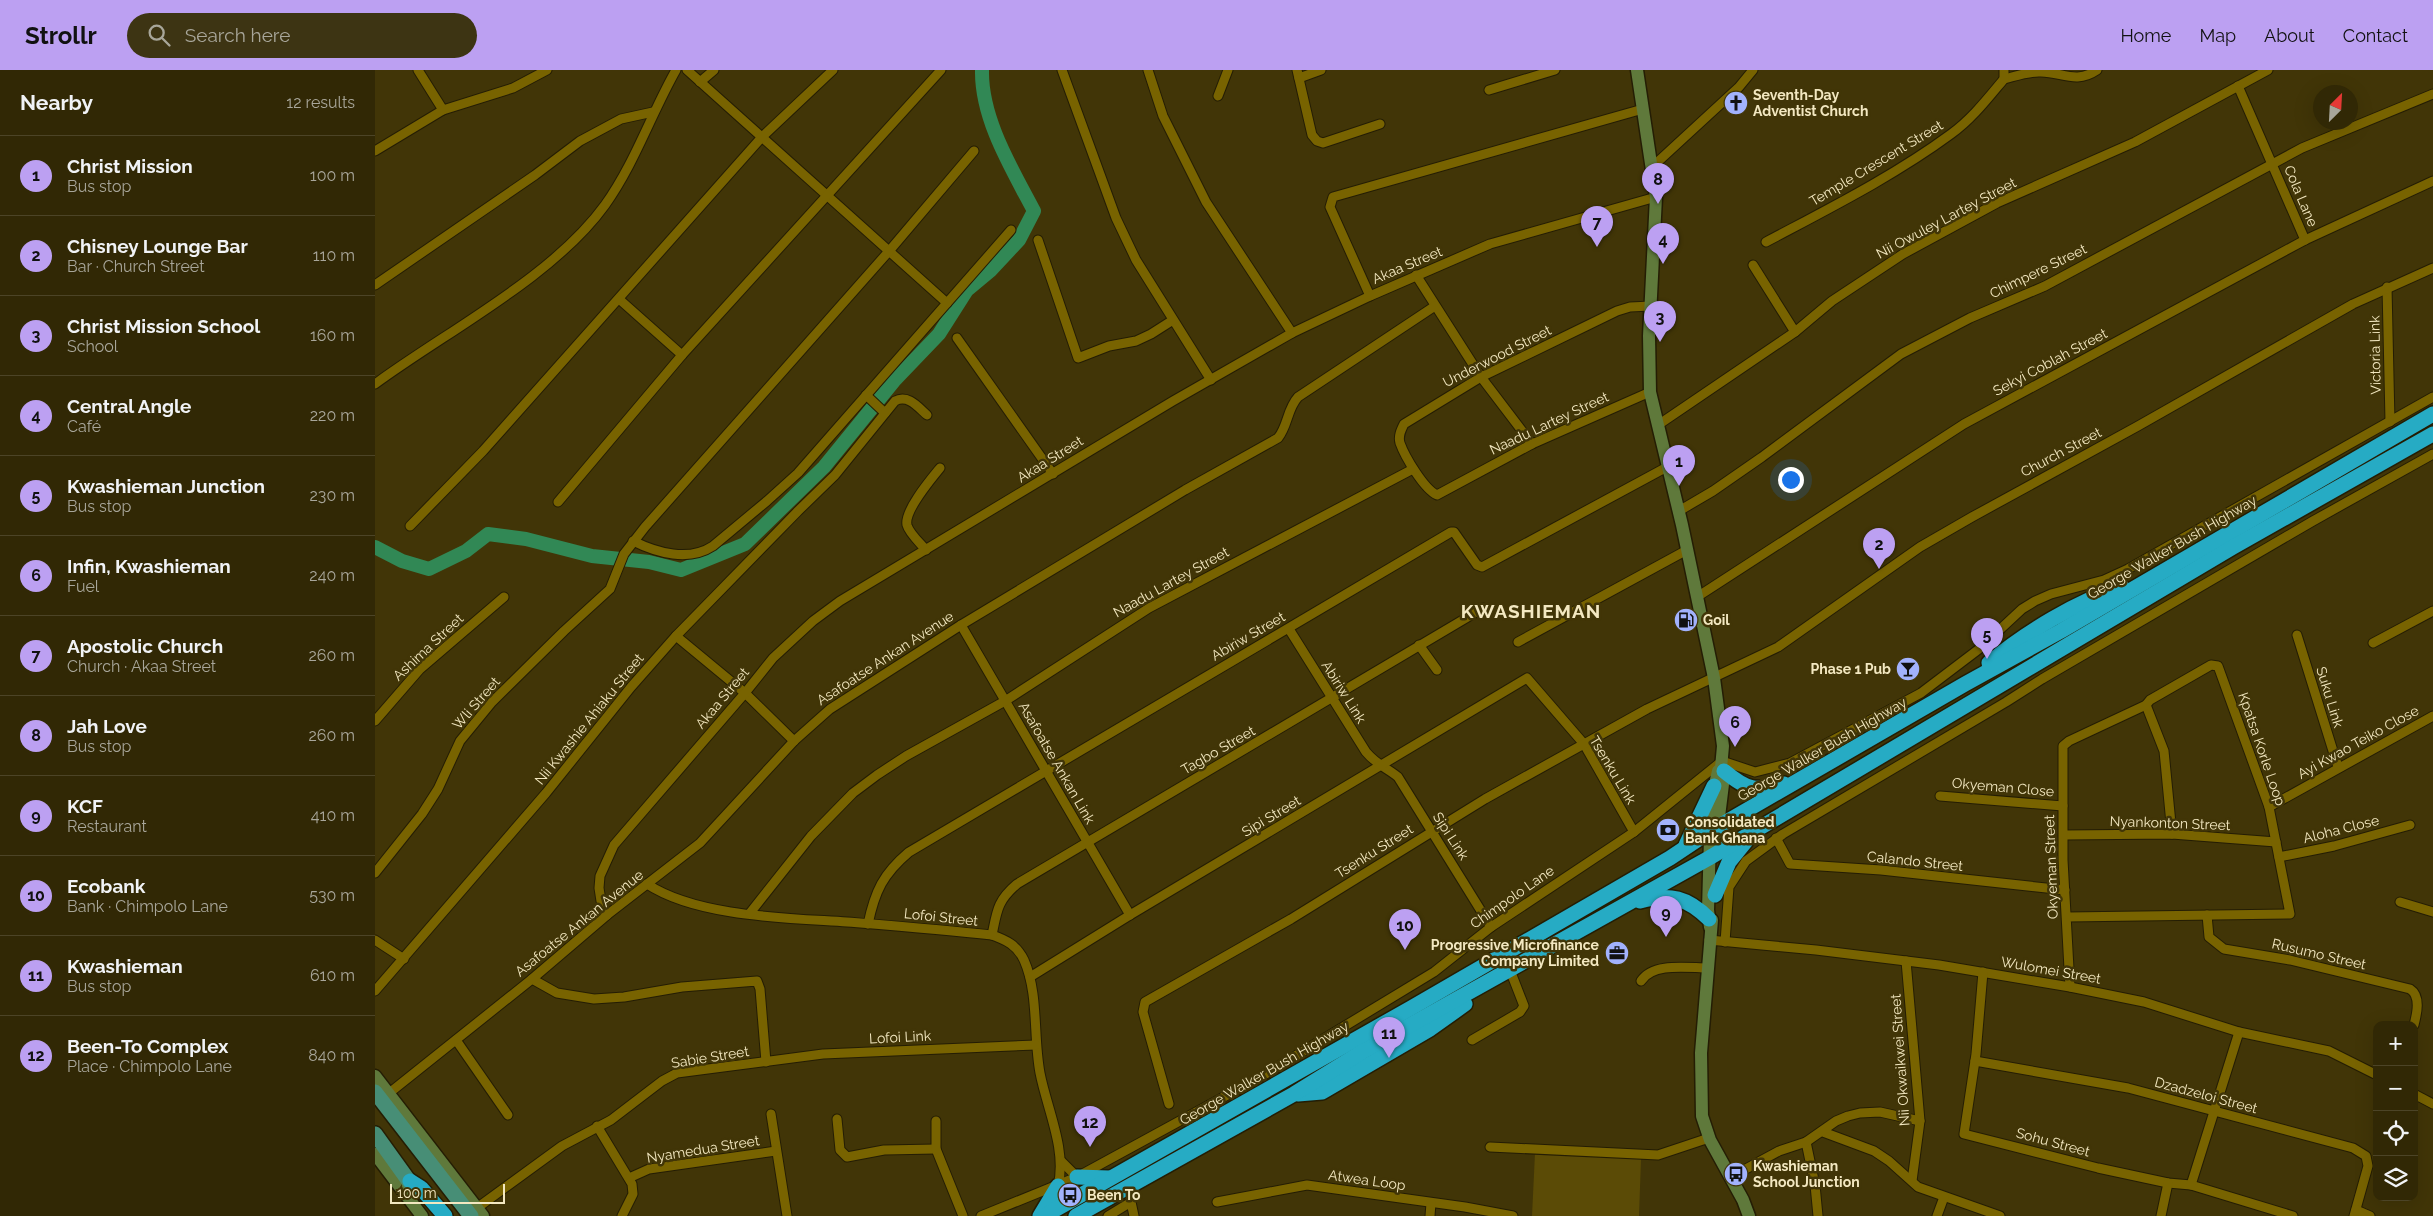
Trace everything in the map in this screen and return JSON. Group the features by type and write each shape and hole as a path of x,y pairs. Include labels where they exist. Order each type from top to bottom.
{"highway":[{"name":"George Walker Bush Highway","path":"1042,1216 1113,1178 1411,1008 1965,684 2009,646 2095,596 2152,577 2433,414"},
{"path":"1076,1216 1294,1094 1362,1052 1713,856 1756,828 2233,547 2433,434"},
{"path":"1723,767 1738,782 1759,790 1800,780"},
{"path":"1685,847 1714,786"},
{"path":"1715,895 1729,862 1756,828"},
{"path":"1620,908 1666,897 1680,899 1696,906 1710,923"},
{"path":"1077,1177 1113,1178"},
{"path":"410,1181 421,1188 445,1216"},
{"path":"1042,1216 1058,1186"}],"main road":[{"path":"1637,70 1656,197 1651,306 1650,392 1679,511 1714,678 1723,746 1723,767 1713,830"},
{"path":"1723,767 1718,771 1714,786 1713,856 1708,968 1701,1053 1700,1105 1709,1138 1731,1177 1749,1216"},
{"path":"1710,923 1714,911 1715,895 1713,856"},
{"path":"375,1076 382,1093 477,1213"},
{"path":"375,1134 381,1156 421,1216"},
{"path":"381,1156 410,1181 435,1216"}],"street":[{"path":"418,70 443,110"},
{"path":"375,152 443,110 513,88 547,70"},
{"path":"375,384 541,268 579,234 605,206 626,173 653,112 676,70"},
{"path":"687,70 947,303"},
{"path":"700,82 714,70"},
{"path":"410,526 483,451 762,137 833,70"},
{"path":"558,502 682,355 941,70"},
{"path":"1062,70 1116,218 1136,260 1211,380"},
{"path":"1148,70 1163,116 1201,194 1292,333"},
{"path":"1218,96 1228,70"},
{"path":"1321,70 1298,74 1312,135 1319,143 1380,124"},
{"path":"1489,90 1555,70"},
{"path":"1651,168 1739,87 1753,70"},
{"path":"2004,75 2041,72 2067,78 2091,74 2097,70"},
{"name":"Nii Owuley Lartey Street","path":"1657,425 1795,332 1832,301 1903,254 1997,203 2135,142 2268,70"},
{"name":"Temple Crescent Street","path":"1766,242 1864,188 1952,134 1968,120 2004,75"},
{"name":"Cola Lane","path":"2238,86 2305,240"},
{"name":"Chimpere Street","path":"1679,511 1713,491 1755,462 1901,354 1969,318 2045,286 2302,148 2433,94"},
{"path":"1370,296 1330,207 1333,197 1643,109"},
{"path":"375,285 535,175 591,133 621,119 653,112"},
{"name":"Wli Street","path":"375,873 422,814 438,789 460,741 475,722 537,657 610,589 624,554 633,541 890,250 974,151"},
{"name":"Sekyi Coblah Street","path":"1697,597 1964,424 2305,240 2433,181"},
{"name":"Akaa Street","path":"607,915 601,901 600,876 614,844 773,658 813,621 840,601 1292,333 1416,275 1490,244 1656,197"},
{"path":"633,541 656,551 690,555 704,552 767,501 797,473 868,397 1011,230"},
{"path":"1038,240 1079,358 1109,346 1136,341 1173,320"},
{"path":"1753,266 1795,332"},
{"name":"Church Street","path":"1714,678 1778,647 1920,547 2387,287 2433,268"},
{"path":"1416,275 1481,377 1532,444"},
{"name":"Victoria Link","path":"2387,287 2390,422"},
{"path":"619,299 682,355"},
{"name":"Asafoatse Ankan Avenue","path":"382,1093 456,1040 532,980 607,915 700,843 794,741 830,709 961,625 1185,490 1278,438 1283,432 1289,408 1298,397 1435,306"},
{"name":"Underwood Street","path":"1413,468 1400,442 1400,433 1404,424 1481,377 1617,311 1651,306"},
{"path":"957,338 1053,474"},
{"name":"Naadu Lartey Street","path":"750,913 811,836 853,793 906,756 1005,701 1149,608 1413,468 1432,492 1437,495 1532,444 1650,392"},
{"path":"868,397 883,411"},
{"path":"1723,767 1755,772 1790,763 1921,693 1972,654 2035,601 2051,594 2104,580 2128,569 2433,397"},
{"name":"Nii Kwashie Ahiaku Street","path":"375,991 404,960 547,793 631,687 676,636 798,510 835,475 883,411 900,398 906,398 927,414"},
{"path":"1725,942 1729,888 1746,862 1777,838 2042,679 2313,520 2433,454"},
{"name":"Abiriw Street","path":"868,924 874,897 883,878 897,862 917,848 1451,532 1454,532 1477,565 1482,567 1667,467"},
{"path":"926,550 907,526 907,521 913,506 939,468"},
{"path":"1517,642 1687,550"},
{"name":"Ashima Street","path":"375,721 420,669 504,597"},
{"name":"Tagbo Street","path":"992,935 997,906 1005,894 1017,884 1483,608"},
{"path":"2373,643 2433,611"},
{"name":"Asafoatse Ankan Link","path":"961,625 1087,843 1131,915"},
{"name":"Abiriw Link","path":"1289,629 1331,699 1366,752 1381,767"},
{"name":"Suku Link","path":"2297,635 2338,767"},
{"path":"676,636 745,693 794,741"},
{"path":"1419,645 1437,670"},
{"name":"Kpatsa Korle Loop","path":"2063,746 2069,741 2146,706 2150,700 2211,665 2218,666 2269,807 2290,911 2288,915 2067,917"},
{"name":"Tsenku Link","path":"1527,678 1584,744 1634,832"},
{"name":"Sipi Street","path":"1030,977 1527,678"},
{"name":"Tsenku Street","path":"1169,1104 1143,1012 1145,1002 1291,919 1431,831 1647,709 1714,678"},
{"path":"2146,706 2164,751 2172,834"},
{"name":"Ayi Kwao Teiko Close","path":"2269,807 2433,716"},
{"name":"Okyeman Street","path":"2063,746 2065,890 2070,987"},
{"name":"Sipi Link","path":"1381,767 1391,771 1398,777 1491,927"},
{"name":"Chimpolo Lane","path":"981,1216 1077,1177 1264,1075 1348,1025 1434,972 1491,927 1634,832 1723,767"},
{"name":"Okyeman Close","path":"1940,796 2063,806"},
{"name":"Aloha Close","path":"2279,857 2334,846 2410,825"},
{"name":"Nyankonton Street","path":"2064,835 2172,834 2276,842"},
{"name":"Calando Street","path":"1777,838 1790,864 1881,870 2065,890"},
{"name":"Lofoi Street","path":"647,884 663,894 676,899 707,907 750,913 992,935 1008,941 1018,949 1030,977 1040,1073 1061,1161 1058,1186"},
{"path":"2400,902 2433,912"},
{"name":"Rusumo Street","path":"2207,915 2209,937 2224,948 2290,960 2409,989 2415,993 2417,998 2414,1021"},
{"path":"375,940 404,960"},
{"name":"Wulomei Street","path":"1709,940 1906,961 2070,987 2144,1002 2239,1032 2329,1052 2373,1073"},
{"name":"Nii Okwaikwei Street","path":"1906,961 1920,1120 1912,1181"},
{"path":"1641,981 1644,975 1656,970 1708,968"},
{"path":"1472,1040 1520,1012 1524,1006 1519,986 1510,970"},
{"name":"Sohu Street","path":"1983,972 1975,1061 1964,1134 2098,1168 2168,1183 2191,1185 2293,1216"},
{"name":"Sabie Street","path":"477,1213 562,1146 611,1120 662,1081 677,1073 766,1062 760,989 757,981 682,987 624,997 594,999 557,993 532,980"},
{"path":"2191,1185 2239,1032"},
{"path":"456,1040 508,1115"},
{"name":"Lofoi Link","path":"766,1062 823,1054 1036,1045"},
{"name":"Dzadzeloi Street","path":"1975,1061 2128,1088 2353,1148 2363,1153 2368,1166 2355,1213"},
{"path":"2418,1096 2433,1104"},
{"path":"1731,1177 1779,1151 1806,1142 1823,1132 1836,1121 1860,1112 1880,1112 1920,1120"},
{"path":"771,1114 776,1151"},
{"path":"837,1119 840,1150 847,1157 884,1150 936,1149"},
{"path":"936,1121 936,1149 963,1216"},
{"path":"597,1126 629,1178 633,1194 622,1216"},
{"path":"1823,1132 1874,1151 1889,1161 1918,1187 2000,1216"},
{"path":"1490,1147 1657,1155 1709,1138"},
{"path":"1806,1142 1819,1216"},
{"name":"Nyamedua Street","path":"629,1178 649,1170 776,1151 787,1216"},
{"path":"1061,1161 1077,1177"},
{"path":"2161,1216 2168,1183"},
{"name":"Atwea Loop","path":"1217,1202 1307,1185 1513,1216"},
{"path":"1937,1216 1944,1197"},
{"path":"1107,1216 1131,1202 1134,1216"},
{"path":"1430,1216 1431,1203"},
{"path":"2355,1213 2371,1216"}],"shaded area":[{"path":"1535,1153 1641,1159 1639,1216 1532,1216"}],"waterway":[{"path":"375,547 402,561 429,569 466,551 488,534 526,539 592,556 649,562 681,570 745,544 824,467 894,381 939,334 967,290 991,270 1019,240 1034,211 999,143 992,125 983,88 982,70"}],"place":[{"name":"Seventh-Day Adventist Church","path":"1736,103"},
{"name":"Jah Love","path":"1658,204"},
{"name":"Apostolic Church","path":"1597,247"},
{"name":"Central Angle","path":"1663,264"},
{"name":"Christ Mission School","path":"1660,342"},
{"name":"Christ Mission","path":"1679,486"},
{"name":"Chisney Lounge Bar","path":"1879,569"},
{"name":"Goil","path":"1686,620"},
{"name":"Kwashieman Junction","path":"1987,659"},
{"name":"Phase 1 Pub","path":"1908,669"},
{"name":"Infin, Kwashieman","path":"1735,747"},
{"name":"Consolidated Bank Ghana","path":"1668,830"},
{"name":"KCF","path":"1666,937"},
{"name":"Ecobank","path":"1405,950"},
{"name":"Progressive Microfinance Company Limited","path":"1617,953"},
{"name":"Kwashieman","path":"1389,1058"},
{"name":"Been-To Complex","path":"1090,1147"},
{"name":"Kwashieman School Junction","path":"1736,1174"},
{"name":"Been To","path":"1070,1195"}],"district":[{"name":"KWASHIEMAN","path":"1531,611"}]}
